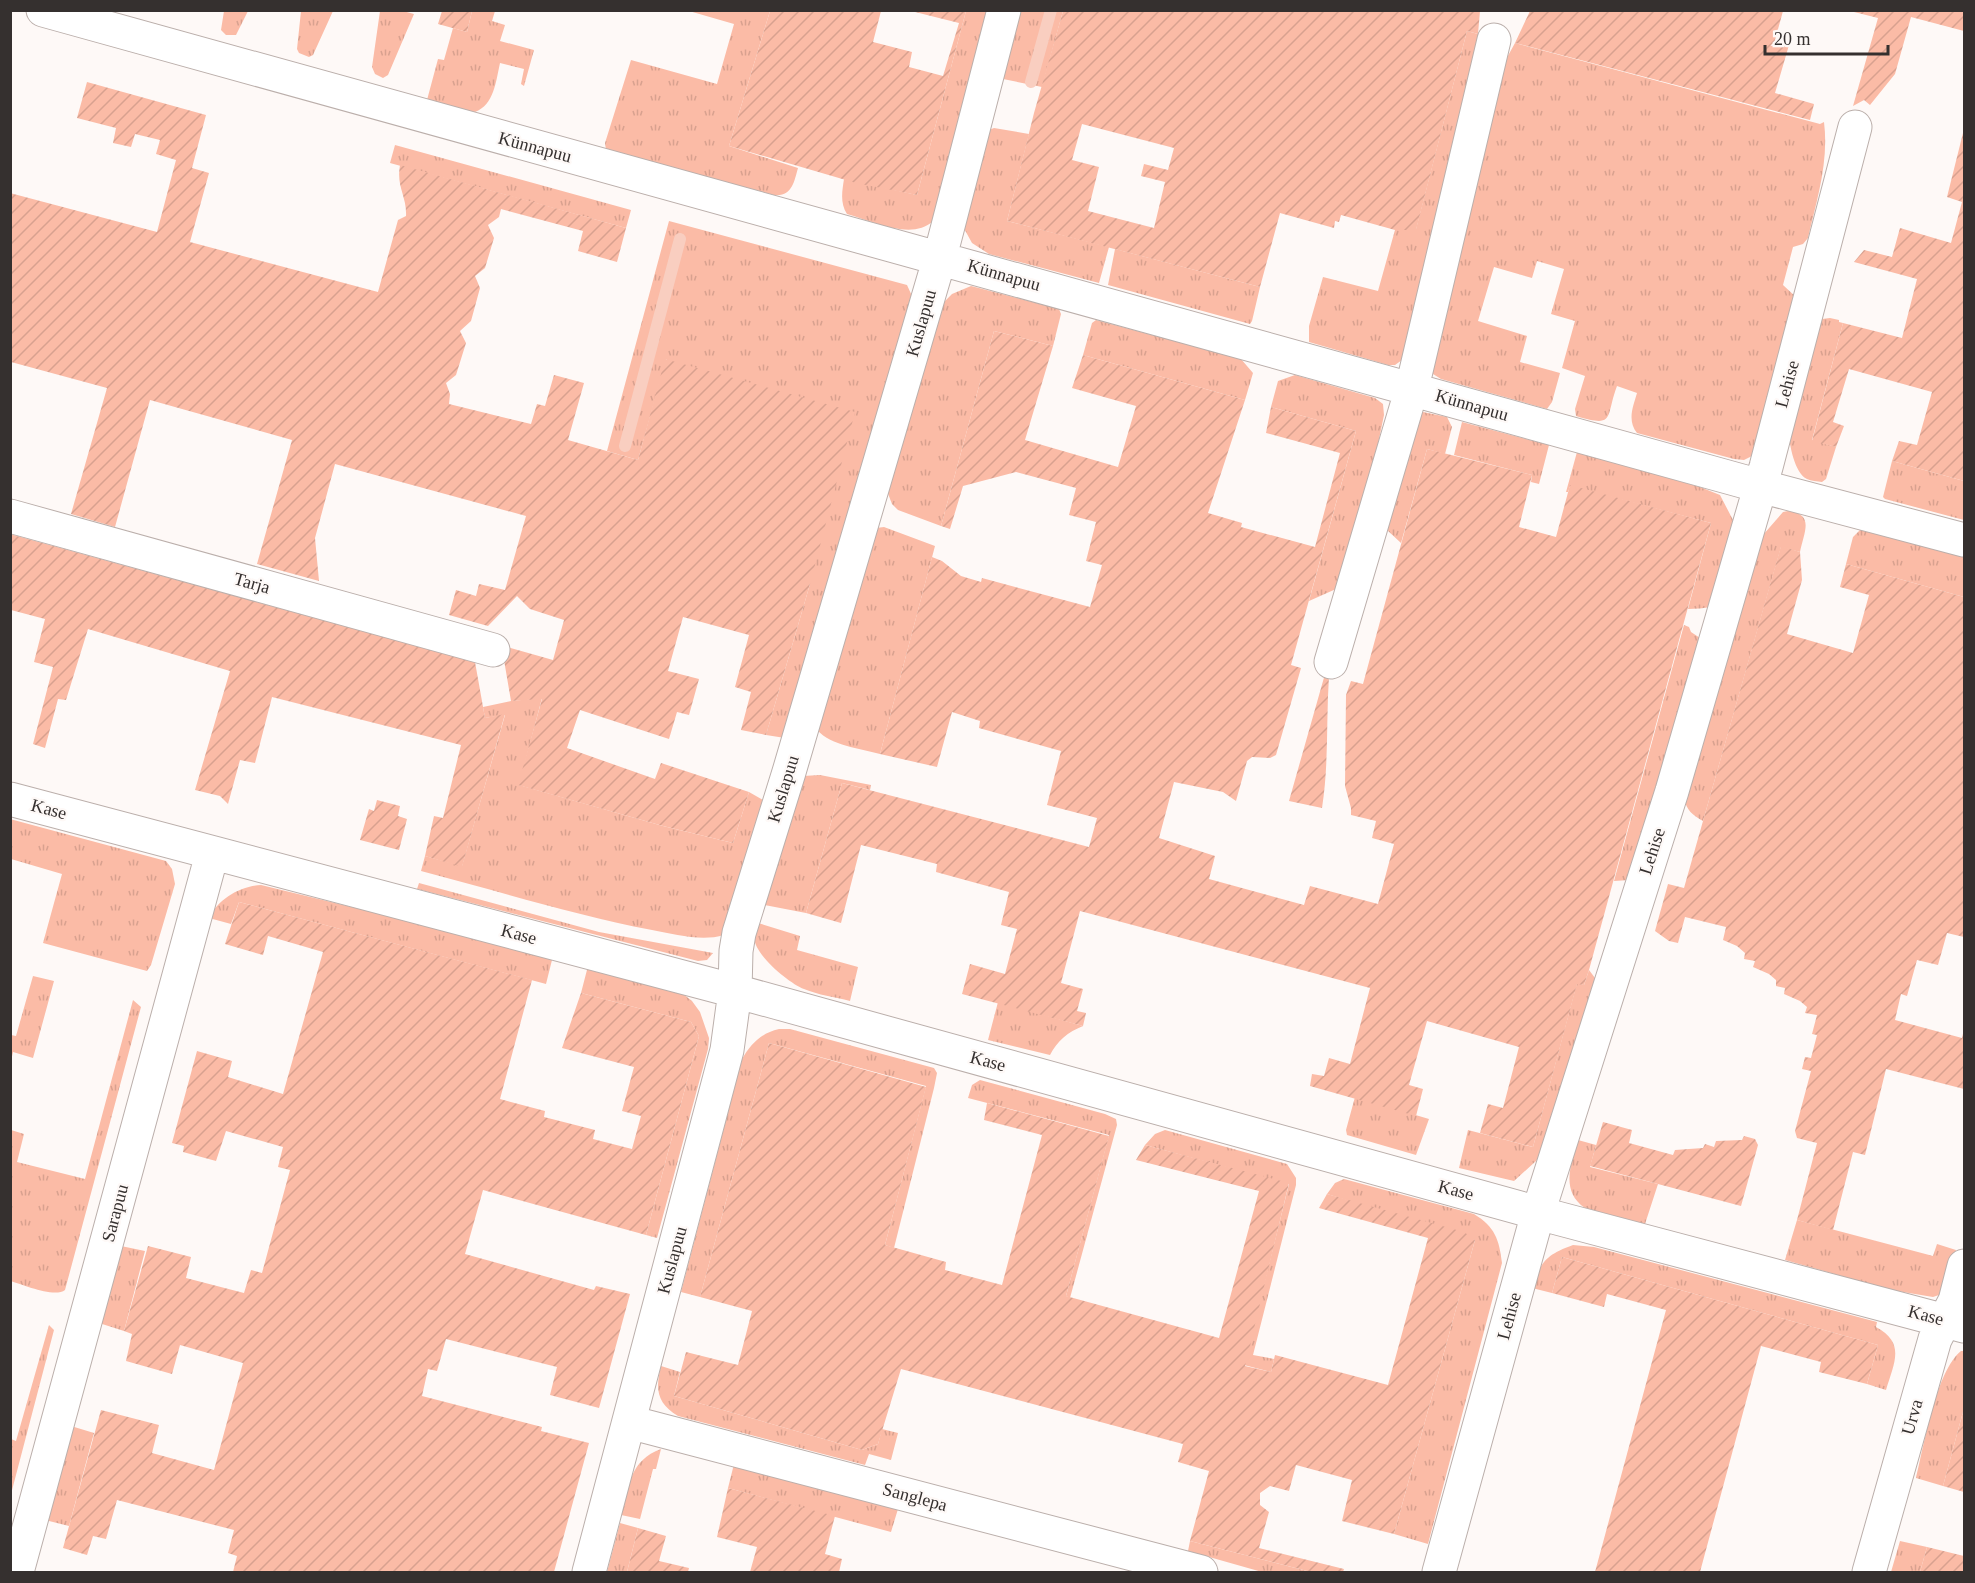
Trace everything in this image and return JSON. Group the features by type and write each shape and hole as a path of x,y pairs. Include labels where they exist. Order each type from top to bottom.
{"street":[{"name":"Künnapuu","path":"43,10 1760,486 1965,540"},
{"name":"Kuslapuu","path":"589,1572 727,1050 735,991 739,933 789,772 940,257 1004,10"},
{"path":"1331,662 1412,388 1494,40"},
{"name":"Lehise","path":"1439,1572 1538,1213 1672,791 1760,486 1855,127"},
{"name":"Tarja","path":"10,516 493,650"},
{"name":"Kase","path":"10,799 735,991 1538,1213 1954,1323"},
{"name":"Sarapuu","path":"17,1572 212,854"},
{"name":"Urva","path":"1869,1572 1935,1340 1954,1323 1955,1301 1965,1266"},
{"name":"Sanglepa","path":"629,1422 1201,1572"}],"green space":[{"path":"1063,10 1480,11 1478,34 1467,31 1416,230 1395,230 1341,215 1339,222 1335,221 1334,228 1280,213 1260,287 1007,221","holes":["1082,124 1174,148 1168,170 1144,164 1141,176 1165,182 1154,228 1088,211 1099,167 1072,160"]},
{"path":"224,11 248,11 236,35 226,35 221,30"},
{"path":"301,11 333,11 313,55 309,57 299,53 297,49"},
{"path":"380,11 403,11 414,14 388,75 383,78 375,74 372,67"},
{"path":"442,11 472,11 467,32 438,24"},
{"path":"472,11 495,11 492,21 505,25 500,41 534,50 524,86 521,84 524,69 500,63 490,98 481,109 475,112 427,100 438,59 444,60 453,28 467,32"},
{"path":"689,11 770,11 729,146 798,168 791,188 785,194 774,195 606,150 605,143 631,60 717,84 734,24"},
{"path":"770,11 881,11 873,42 912,52 909,67 943,76 959,23 911,11 966,11 917,195 856,183 729,146"},
{"path":"966,11 992,11 933,221 924,227 903,229 880,225 847,214 842,202 844,179 917,195"},
{"path":"1015,11 1063,11 1042,87 1003,79"},
{"path":"1530,11 1783,11 1775,40 1789,45 1775,93 1814,104 1810,120 1515,43"},
{"path":"1850,11 1964,11 1964,31 1911,17 1895,74 1870,105 1864,100 1853,106 1878,18"},
{"path":"1467,31 1478,34 1478,63 1402,360 1395,365 1388,365 1309,342 1309,326 1323,277 1378,291 1395,230 1416,229"},
{"path":"1515,43 1820,124 1824,122 1824,166 1808,238 1803,244 1793,247 1783,285 1797,298 1752,456 1744,460 1734,459 1637,433 1632,418 1637,393 1617,386 1607,418 1598,421 1576,416 1575,409 1585,376 1562,368 1575,321 1551,314 1564,269 1537,261 1532,278 1494,267 1478,321 1527,336 1520,362 1560,373 1552,402 1547,409 1441,379 1433,374 1428,364 1504,63"},
{"path":"87,82 206,115 192,168 209,173 190,242 378,292 398,220 406,216 399,179 400,165 626,228 617,262 578,251 583,231 501,209 499,217 488,225 494,238 485,268 475,276 480,288 471,321 460,331 466,343 456,375 446,383 450,394 449,404 531,424 537,404 545,406 554,375 584,383 568,440 638,460 665,359 855,412 810,584 766,735 741,730 751,692 735,687 749,635 683,617 668,671 699,679 689,715 677,712 669,739 580,710 567,748 655,779 661,763 749,792 733,843 663,826 518,785 542,699 511,701 504,660 507,647 553,660 564,620 530,609 517,596 488,626 449,615 456,590 476,596 479,584 505,590 526,516 335,464 315,538 319,581 257,564 292,440 150,400 115,527 71,514 107,388 11,362 10,193 157,232 176,160 156,154 160,140 135,134 131,147 113,143 116,128 77,118"},
{"path":"994,128 1029,134 1007,221 1109,247 1099,283 989,254 972,243 961,223 986,131"},
{"path":"1964,129 1964,481 1892,461 1899,441 1917,445 1932,392 1849,369 1833,422 1844,426 1836,447 1812,441 1843,323 1902,338 1917,279 1854,262 1864,250 1892,257 1900,228 1951,243 1962,202 1947,197"},
{"path":"395,145 631,210 626,228 390,163"},
{"path":"669,221 907,285 912,296 785,738 766,735 810,584 666,359 638,460 607,451"},
{"path":"1115,249 1260,287 1252,321 1250,324 1108,285"},
{"path":"971,286 1059,309 1061,314 1053,346 994,331 941,526 898,510 892,504 887,491 942,304 952,294"},
{"path":"1830,318 1843,323 1812,440 1836,447 1826,479 1822,482 1807,479 1799,471 1789,433 1818,324 1822,319"},
{"path":"1096,320 1241,359 1253,373 1245,400 1083,355 1092,323"},
{"path":"994,331 1053,346 1025,440 1118,467 1136,406 1072,388 1083,355 1245,400 1208,513 1242,523 1241,527 1315,547 1340,453 1266,433 1271,407 1356,431 1291,665 1301,668 1276,755 1270,758 1252,757 1247,761 1236,801 1223,792 1174,782 1159,838 1215,856 1209,879 1304,905 1310,886 1378,904 1394,844 1372,838 1376,821 1351,815 1345,786 1346,695 1351,681 1363,684 1427,449 1532,475 1519,527 1556,537 1570,485 1711,523 1589,970 1584,985 1577,984 1533,1147 1480,1133 1488,1104 1503,1108 1519,1047 1427,1021 1409,1085 1423,1089 1416,1116 1310,1086 1312,1074 1324,1076 1329,1058 1350,1064 1370,988 1080,911 1061,983 1083,989 1077,1011 1086,1013 1083,1026 962,994 970,964 1005,974 1017,929 1001,925 1009,892 936,872 937,864 861,845 841,923 806,913 842,783 1089,847 1097,818 1047,805 1061,751 979,728 980,721 952,712 937,767 880,754 932,557 942,561 961,576 981,582 982,578 1090,607 1102,565 1086,561 1096,522 1069,515 1076,488 1016,472 963,486 950,529 941,526"},
{"path":"1295,375 1375,398 1383,404 1384,415 1372,473 1336,589 1309,601 1356,431 1271,407 1278,381"},
{"path":"1423,412 1447,417 1452,427 1445,454 1427,449 1401,543 1387,530 1416,418"},
{"path":"1462,422 1549,445 1539,484 1531,482 1532,475 1454,455"},
{"path":"1577,452 1700,487 1720,495 1733,520 1711,607 1688,609 1711,523 1570,486 1566,492"},
{"path":"1892,461 1964,481 1964,520 1885,499 1883,497"},
{"path":"1788,511 1802,516 1805,520 1800,552 1781,547 1703,821 1690,812 1684,799 1763,535 1783,512"},
{"path":"884,527 935,546 880,754 830,740 817,730 876,528"},
{"path":"1860,530 1964,557 1964,597 1846,564 1853,537"},
{"path":"10,534 475,662 485,718 505,714 462,867 425,856 434,816 443,818 461,745 272,697 255,763 240,760 228,804 220,796 195,790 230,671 88,629 66,700 58,699 45,748 33,744 53,667 34,662 45,619 11,610"},
{"path":"1781,546 1800,552 1802,580 1787,634 1853,653 1869,595 1840,587 1846,564 1964,597 1964,937 1947,933 1938,965 1917,960 1907,996 1901,994 1895,1020 1962,1038 1964,1029 1964,1089 1886,1069 1865,1155 1853,1152 1833,1230 1797,1220 1817,1143 1797,1138 1795,1131 1811,1071 1802,1069 1805,1057 1811,1058 1817,1035 1812,1034 1817,1015 1805,1013 1807,1007 1784,994 1785,988 1776,986 1776,980 1753,967 1755,961 1744,959 1745,953 1737,946 1723,940 1726,927 1685,917 1678,943 1669,941 1655,931 1668,884 1684,888"},
{"path":"1684,625 1703,640 1630,880 1614,881"},
{"path":"1325,674 1329,676 1322,808 1289,801"},
{"path":"542,698 519,785 663,826 733,843 749,792 763,800 724,935 706,938 688,937 623,924 421,871 425,856 462,866 505,715 485,718 483,707"},
{"path":"820,775 871,785 870,790 842,783 806,913 760,904 803,776"},
{"path":"377,800 400,806 398,816 407,819 399,850 360,840 369,809 374,811"},
{"path":"10,819 166,861 172,869 175,884 151,965 147,971 43,943 62,874 11,859"},
{"path":"419,883 599,932 713,953 707,960 698,961 417,889"},
{"path":"261,885 553,956 546,984 239,902 231,924 209,918 224,899 245,888"},
{"path":"239,902 532,980 500,1099 545,1111 544,1117 595,1130 593,1139 632,1149 641,1116 622,1111 634,1067 562,1048 581,993 691,1022 699,1036 646,1235 483,1190 465,1254 594,1290 596,1286 630,1294 599,1408 550,1395 557,1367 446,1339 437,1371 428,1369 422,1396 542,1427 541,1431 589,1443 554,1572 233,1572 237,1556 228,1553 234,1530 117,1500 106,1539 93,1536 87,1555 63,1548 101,1410 159,1425 152,1453 214,1470 243,1363 180,1345 172,1374 126,1361 132,1334 124,1331 148,1246 191,1257 186,1278 244,1293 251,1270 262,1273 290,1170 278,1167 283,1147 226,1131 216,1161 183,1152 184,1146 172,1143 197,1051 232,1061 228,1077 283,1094 323,952 268,936 263,955 225,944"},
{"path":"758,923 800,936 797,950 858,967 850,1001 804,989 781,974 765,959 755,943 754,934"},
{"path":"588,966 678,990 692,1001 700,1012 709,1038 708,1049 657,1238 646,1235 699,1036 691,1022 581,993"},
{"path":"1589,970 1595,978 1596,985 1545,1147 1536,1161 1514,1181 1459,1168 1468,1130 1533,1147 1577,983 1584,985"},
{"path":"33,976 54,981 33,1058 13,1052 11,1061 11,1035 16,1036"},
{"path":"133,1000 141,1007 65,1290 47,1292 11,1281 11,1130 24,1134 17,1162 85,1179"},
{"path":"998,1002 1083,1026 1072,1031 1056,1045 1050,1055 988,1040"},
{"path":"779,1029 790,1029 934,1068 937,1073 894,1248 885,1245 926,1086 769,1043 700,1297 681,1292 742,1059 757,1040"},
{"path":"769,1043 926,1087 885,1245 946,1262 945,1270 1002,1285 1042,1135 984,1120 987,1103 1109,1136 1066,1296 1219,1338 1259,1191 1136,1160 1145,1145 1289,1183 1245,1366 1271,1372 1275,1355 1388,1385 1428,1238 1319,1208 1327,1194 1464,1232 1475,1240 1394,1534 1342,1521 1352,1480 1296,1465 1289,1491 1270,1486 1260,1493 1260,1505 1269,1512 1259,1548 1344,1569 1343,1572 1311,1572 1190,1541 1209,1471 1178,1462 1183,1444 901,1369 878,1444 862,1450 674,1396 686,1352 738,1365 752,1311 700,1297"},
{"path":"980,1080 1116,1119 1117,1125 1070,1298 1066,1296 1109,1135 968,1098 972,1085"},
{"path":"1355,1097 1429,1119 1416,1155 1347,1135 1346,1130"},
{"path":"1603,1122 1632,1130 1629,1143 1673,1155 1675,1150 1703,1148 1705,1144 1714,1147 1716,1141 1742,1140 1744,1136 1755,1139 1758,1145 1741,1206 1590,1166"},
{"path":"1165,1130 1287,1164 1296,1178 1253,1355 1274,1359 1271,1372 1244,1365 1289,1184 1145,1145 1155,1134"},
{"path":"1578,1140 1596,1145 1590,1167 1658,1184 1645,1224 1585,1208 1577,1201 1572,1194 1570,1177"},
{"path":"1344,1179 1474,1214 1495,1234 1499,1247 1502,1263 1428,1544 1394,1534 1475,1240 1327,1194 1335,1183"},
{"path":"1797,1220 1933,1256 1937,1244 1956,1250 1945,1289 1933,1297 1891,1290 1785,1260"},
{"path":"1573,1245 1594,1247 1877,1322 1876,1327 1891,1340 1895,1354 1886,1390 1867,1384 1878,1345 1562,1257 1552,1293 1532,1288 1538,1271 1546,1260 1556,1252"},
{"path":"121,1246 145,1251 124,1331 99,1323"},
{"path":"1562,1257 1878,1345 1867,1384 1819,1372 1821,1362 1761,1346 1700,1572 1595,1572 1666,1310 1607,1294 1604,1307 1552,1293"},
{"path":"49,1325 54,1330 11,1494 11,1439 16,1441"},
{"path":"1961,1351 1964,1351 1964,1408 1943,1486 1916,1478 1938,1392 1952,1361"},
{"path":"661,1366 680,1372 674,1396 862,1450 878,1444 882,1429 898,1433 891,1460 869,1454 865,1465 678,1416 666,1406 659,1395 658,1382"},
{"path":"1964,1408 1964,1492 1943,1486"},
{"path":"71,1426 94,1433 69,1526 45,1520"},
{"path":"661,1449 656,1469 653,1469 640,1519 621,1515 632,1475 643,1460"},
{"path":"734,1464 898,1509 891,1532 728,1488"},
{"path":"728,1488 835,1516 825,1554 842,1559 839,1572 750,1572 757,1547 717,1537"},
{"path":"620,1523 638,1528 627,1572 607,1572"},
{"path":"638,1528 666,1536 659,1561 689,1568 688,1572 627,1572"},
{"path":"1190,1541 1311,1572 1262,1572 1188,1551"},
{"path":"1900,1541 1927,1547 1920,1572 1891,1572"},
{"path":"1927,1547 1964,1556 1964,1572 1920,1572"}],"waterway":[{"path":"1031,82 1051,10"},
{"path":"625,446 680,239"}]}
